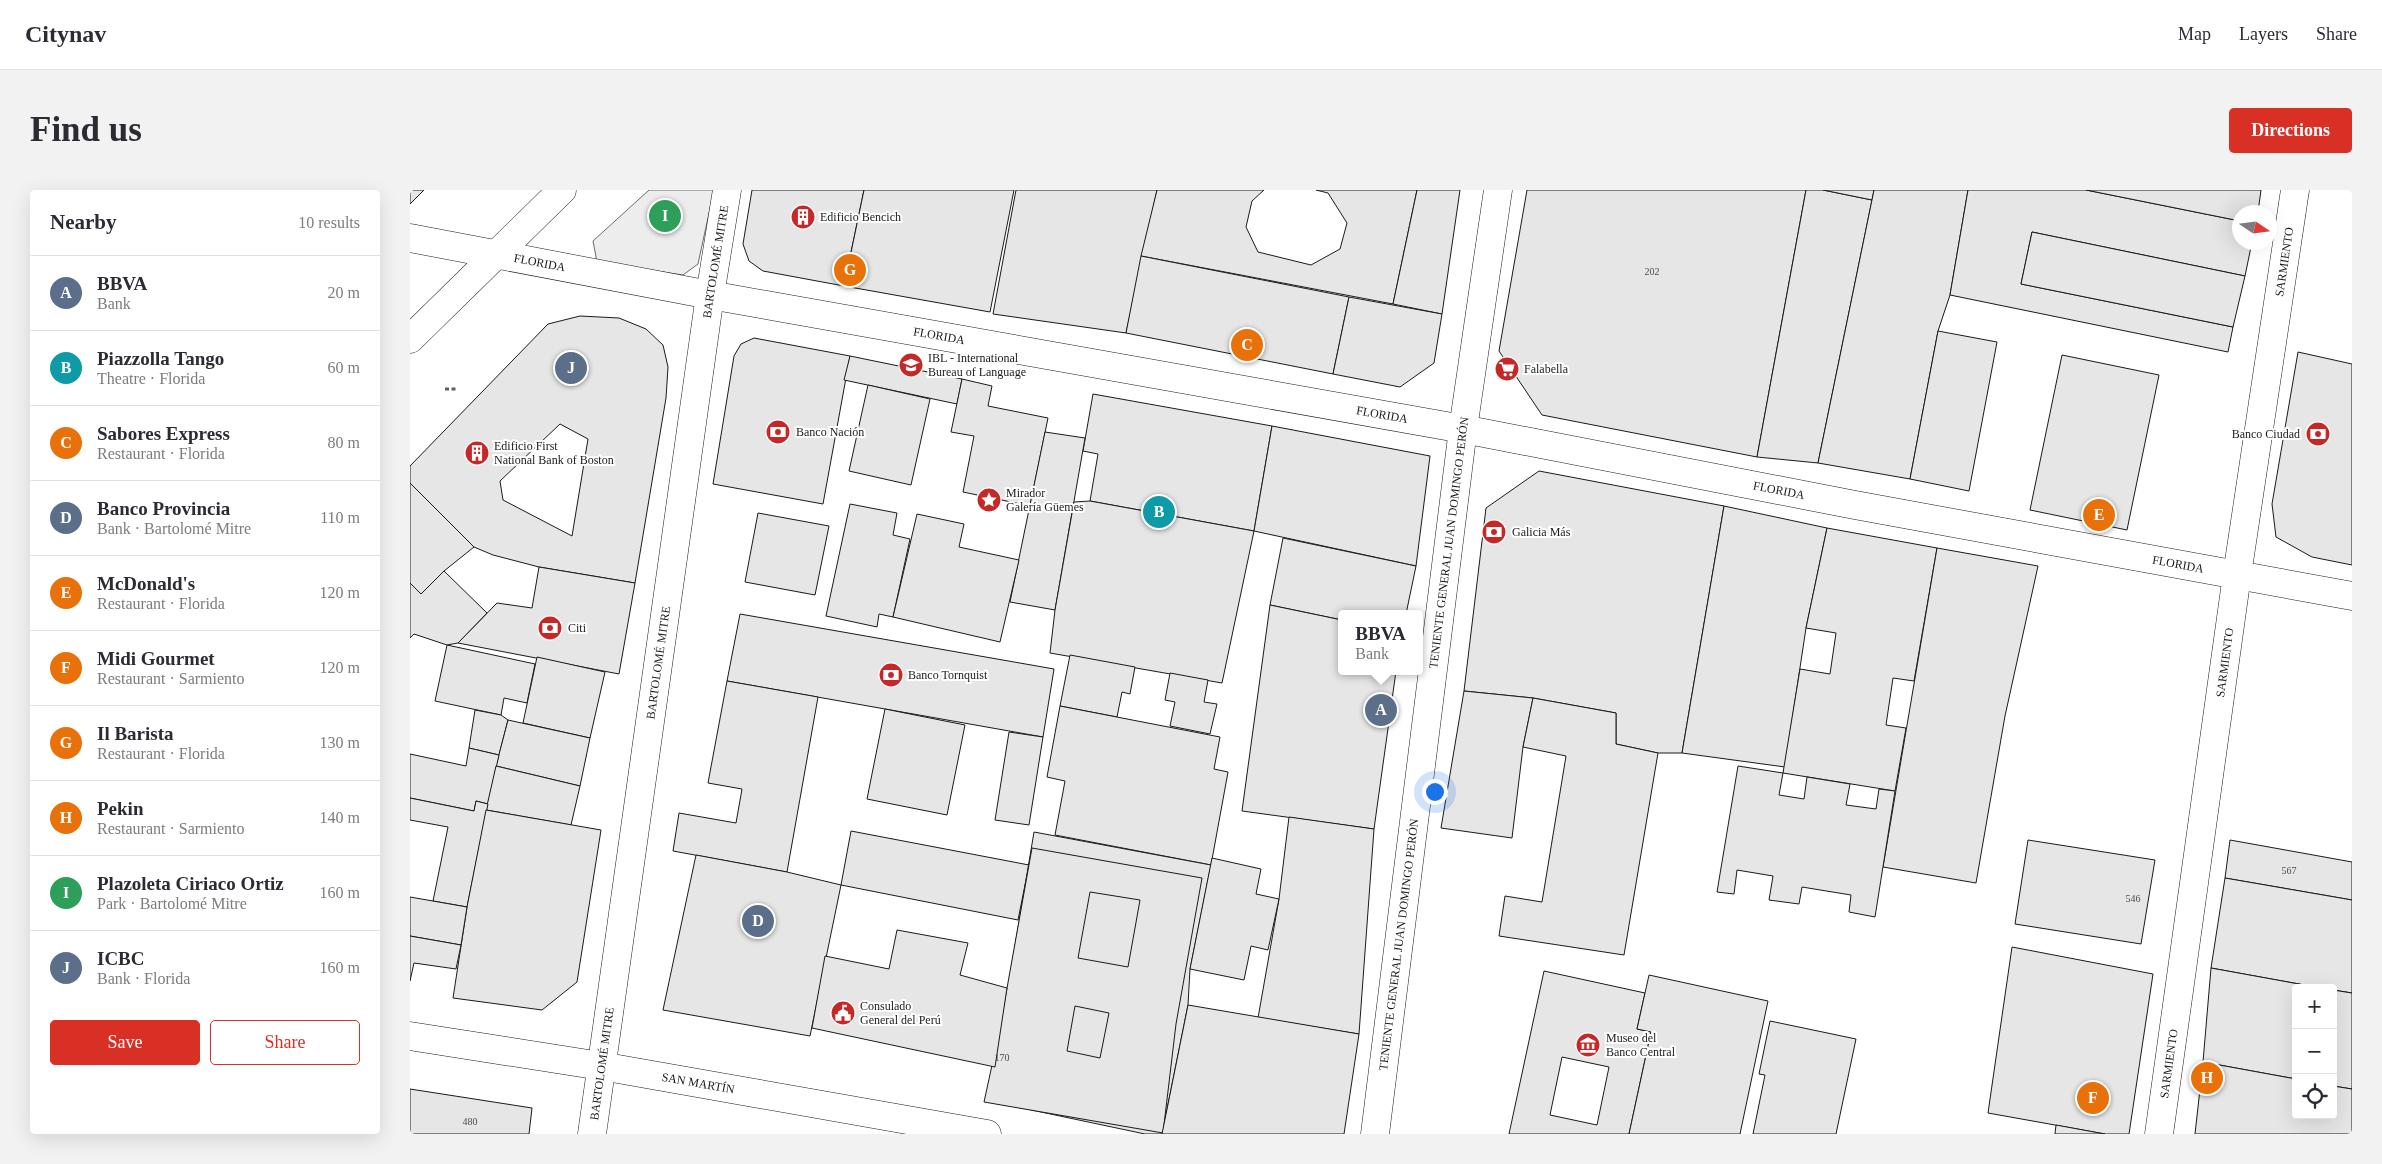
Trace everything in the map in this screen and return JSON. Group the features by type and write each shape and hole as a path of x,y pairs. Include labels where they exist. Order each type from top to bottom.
{"street":[{"path":"410,340 562,190"},
{"name":"BARTOLOMÉ MITRE","path":"592,1134 710,295 727,190"},
{"name":"TENIENTE GENERAL JUAN DOMINGO PERÓN","path":"1375,1134 1463,429 1498,190"},
{"name":"SARMIENTO","path":"2159,1134 2237,574 2295,190"},
{"name":"FLORIDA","path":"410,238 498,253 710,295 1463,429 1855,505 2352,596"},
{"name":"SAN MARTÍN","path":"410,1036 602,1066 987,1134"}],"path":[{"path":"445,389 458,389"}],"shaded area":[{"path":"649,190 714,190 698,264 683,275 597,262 593,241"}],"building":[{"path":"410,190 424,190 410,204"},
{"name":"Edificio Bencich","path":"752,190 864,190 844,286 763,271 749,261 743,244"},
{"path":"864,190 1014,190 990,312 844,286"},
{"path":"1016,190 1157,190 1126,333 993,314"},
{"path":"1157,190 1264,190 1252,201 1246,227 1258,252 1311,265 1340,249 1347,223 1328,193 1316,190 1417,190 1393,304 1141,256"},
{"path":"1417,190 1460,190 1442,314 1393,304"},
{"path":"1527,190 1806,190 1757,457 1542,415 1499,351"},
{"path":"1806,190 1823,190 1872,200 1818,463 1757,457"},
{"path":"1823,190 1874,190 1872,200"},
{"path":"1874,190 1968,190 1950,295 1938,331 1910,479 1818,463"},
{"path":"1968,190 2086,190 2232,219 2232,250 2250,250 2245,276 2032,232 2021,284 2233,327 2228,352 1950,295"},
{"path":"2086,190 2261,190 2259,205 2232,205 2232,219"},
{"path":"2032,232 2245,276 2233,327 2021,284"},
{"path":"1141,256 1349,297 1333,374 1126,333"},
{"path":"1349,297 1442,314 1434,363 1400,387 1333,374"},
{"name":"Edificio First National Bank of Boston","path":"580,316 619,318 646,329 663,345 668,367 666,398 635,583 539,567 493,555 474,547 410,483 410,466 548,324","holes":["560,424 588,439 572,536 503,500 500,481"]},
{"path":"1938,331 1997,342 1969,491 1910,479"},
{"name":"Banco Nación","path":"754,338 850,356 823,504 713,484 734,356 741,344"},
{"name":"Banco Ciudad","path":"2298,352 2352,364 2352,565 2312,557 2276,537 2272,504"},
{"path":"2062,355 2159,375 2127,530 2030,510"},
{"path":"850,356 962,379 957,404 844,380"},
{"path":"962,379 992,386 988,406 1048,418 1030,506 963,492 974,436 951,432"},
{"path":"868,385 930,399 911,485 849,471"},
{"path":"1093,394 1272,426 1254,531 1090,501 1098,454 1083,451"},
{"path":"1272,426 1430,456 1416,566 1254,531"},
{"path":"1045,432 1085,438 1055,610 1010,602"},
{"path":"1539,471 1724,506 1682,753 1658,753 1616,744 1616,713 1533,698 1464,691 1486,508"},
{"path":"410,483 474,547 444,571 421,594 410,583"},
{"path":"1090,501 1254,531 1222,683 1050,653 1055,610 1074,502"},
{"path":"850,504 897,513 893,535 910,539 893,617 879,614 877,627 826,616"},
{"path":"1724,506 1827,528 1806,628 1785,767 1682,753"},
{"path":"758,513 829,526 815,595 745,582"},
{"path":"917,514 964,524 959,547 1019,560 1000,642 893,617"},
{"path":"1827,528 1937,548 1914,681 1893,678 1886,725 1906,728 1895,791 1783,773 1800,669 1830,674 1836,633 1806,628"},
{"path":"1283,538 1416,566 1407,610 1338,610 1338,619 1270,605"},
{"path":"1937,548 2038,566 2005,716 1976,883 1883,867"},
{"name":"Citi","path":"539,567 635,583 619,674 458,643 497,603 532,608"},
{"path":"444,571 487,613 458,643 447,645 414,634 410,638 410,583 421,594"},
{"path":"1270,605 1338,619 1338,675 1395,675 1374,829 1242,811"},
{"name":"Banco Tornquist","path":"740,614 1054,669 1043,737 727,681"},
{"path":"447,645 535,664 527,703 504,698 501,715 435,701"},
{"path":"1070,655 1135,667 1130,694 1122,692 1117,717 1060,706"},
{"path":"537,657 605,672 590,738 523,723"},
{"path":"1170,673 1208,680 1204,702 1217,704 1210,734 1170,726 1175,702 1165,700"},
{"path":"727,681 818,697 787,872 673,851 679,813 736,823 742,789 708,783"},
{"path":"1464,691 1533,698 1523,747 1512,838 1441,828"},
{"path":"1533,698 1616,713 1616,744 1658,753 1624,955 1499,936 1505,896 1542,902 1566,756 1523,747"},
{"path":"1060,706 1220,737 1214,769 1228,772 1211,865 1055,835 1065,781 1047,777"},
{"path":"885,709 965,725 947,815 867,799"},
{"path":"475,710 501,715 508,720 499,755 469,748"},
{"path":"508,720 590,738 580,786 496,766"},
{"path":"1009,732 1043,737 1029,825 995,820"},
{"path":"469,748 499,755 488,804 476,801 474,811 410,798 410,754 466,766"},
{"path":"496,766 580,786 571,825 486,810"},
{"path":"1738,766 1783,773 1779,795 1804,799 1807,777 1850,784 1846,805 1876,809 1879,789 1895,791 1875,917 1849,912 1851,895 1802,887 1799,904 1769,900 1773,876 1737,870 1734,894 1717,892"},
{"path":"410,798 474,811 476,801 488,804 467,907 433,901 448,827 410,820"},
{"path":"486,810 601,830 577,982 542,1010 453,998 467,907"},
{"path":"1289,817 1374,829 1359,1034 1258,1018 1279,899"},
{"path":"851,831 1029,865 1018,920 841,885"},
{"path":"1034,832 1211,865 1190,969 1188,1005 1162,1134 1145,1134 989,1101"},
{"path":"2028,840 2155,860 2141,944 2015,924"},
{"path":"2230,840 2352,862 2352,900 2225,878"},
{"path":"1032,848 1202,878 1176,1024 1163,1133 984,1102 999,1033","holes":["1090,892 1140,900 1128,967 1078,958","1075,1006 1109,1013 1100,1058 1067,1051"]},
{"path":"696,855 787,872 841,885 810,1036 663,1010"},
{"path":"1212,858 1261,869 1256,894 1279,899 1268,950 1251,946 1244,980 1190,969"},
{"path":"2225,878 2352,900 2352,993 2337,991 2337,984 2299,984 2211,968"},
{"path":"410,897 467,907 461,945 410,936"},
{"path":"897,930 968,943 960,975 1007,988 995,1067 812,1028 825,956 889,969"},
{"path":"410,936 461,945 456,969 414,963 410,981"},
{"path":"2012,947 2153,974 2129,1134 2105,1134 1988,1113"},
{"path":"2211,968 2299,984 2292,984 2292,1078 2203,1062"},
{"name":"Museo del Banco Central","path":"1544,971 1645,993 1637,1029 1651,1032 1629,1134 1509,1134","holes":["1562,1057 1609,1067 1597,1125 1550,1115"]},
{"path":"1649,975 1768,1001 1740,1134 1629,1134 1651,1032 1637,1029"},
{"path":"2337,991 2352,993 2352,1089 2337,1087"},
{"path":"1188,1005 1359,1034 1344,1134 1162,1134"},
{"path":"1770,1021 1856,1039 1836,1134 1753,1134 1765,1075 1759,1074"},
{"path":"2203,1062 2292,1078 2292,1119 2337,1119 2337,1087 2352,1089 2352,1134 2195,1134"},
{"path":"410,1089 532,1108 529,1134 410,1134"},
{"path":"2056,1125 2105,1134 2055,1134"}],"place":[{"name":"Plazoleta Ciriaco Ortiz","path":"665,216"},
{"name":"Edificio Bencich","path":"803,217"},
{"name":"Il Barista","path":"850,270"},
{"name":"Sabores Express","path":"1247,345"},
{"name":"IBL - International Bureau of Language","path":"911,365"},
{"name":"ICBC","path":"571,368"},
{"name":"Falabella","path":"1507,369"},
{"name":"Banco Nación","path":"778,432"},
{"name":"Banco Ciudad","path":"2318,434"},
{"name":"Edificio First National Bank of Boston","path":"477,453"},
{"name":"Mirador Galería Güemes","path":"989,500"},
{"name":"Piazzolla Tango","path":"1159,512"},
{"name":"McDonald's","path":"2099,515"},
{"name":"Galicia Más","path":"1494,532"},
{"name":"Citi","path":"550,628"},
{"name":"Banco Tornquist","path":"891,675"},
{"name":"BBVA","path":"1381,710"},
{"name":"Banco Provincia","path":"758,921"},
{"name":"Consulado General del Perú","path":"843,1013"},
{"name":"Museo del Banco Central","path":"1588,1045"},
{"name":"Pekin","path":"2207,1078"},
{"name":"Midi Gourmet","path":"2093,1098"}]}
